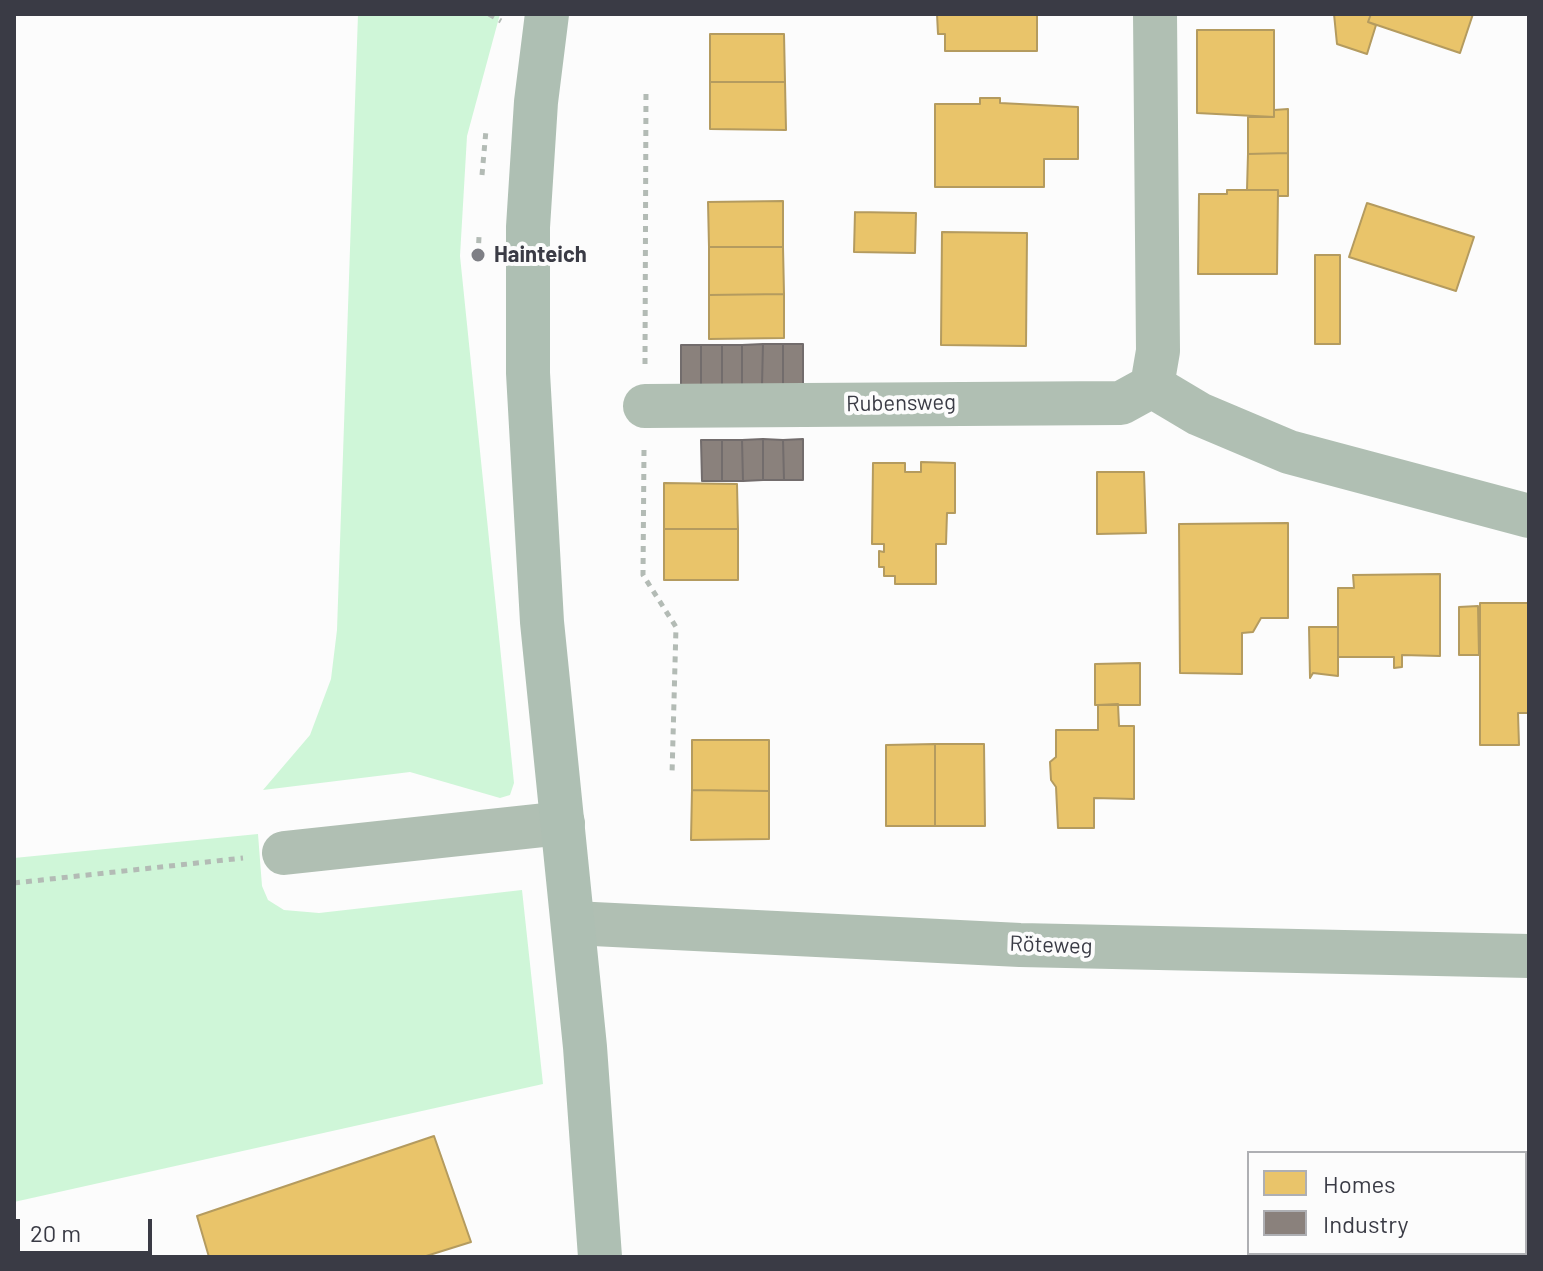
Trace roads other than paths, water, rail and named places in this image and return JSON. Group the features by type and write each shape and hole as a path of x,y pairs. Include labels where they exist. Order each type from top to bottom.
{"main road":[{"path":"547,14 536,102 528,227 528,373 542,622 573,923 600,1257"}],"street":[{"path":"1155,14 1158,351 1152,386 1199,414 1289,452 1529,516"},
{"name":"Rubensweg","path":"645,406 1121,403 1152,386"},
{"path":"284,853 563,823"},
{"name":"Röteweg","path":"573,923 1020,945 1529,956"}],"place":[{"name":"Hainteich","path":"478,255"}]}
